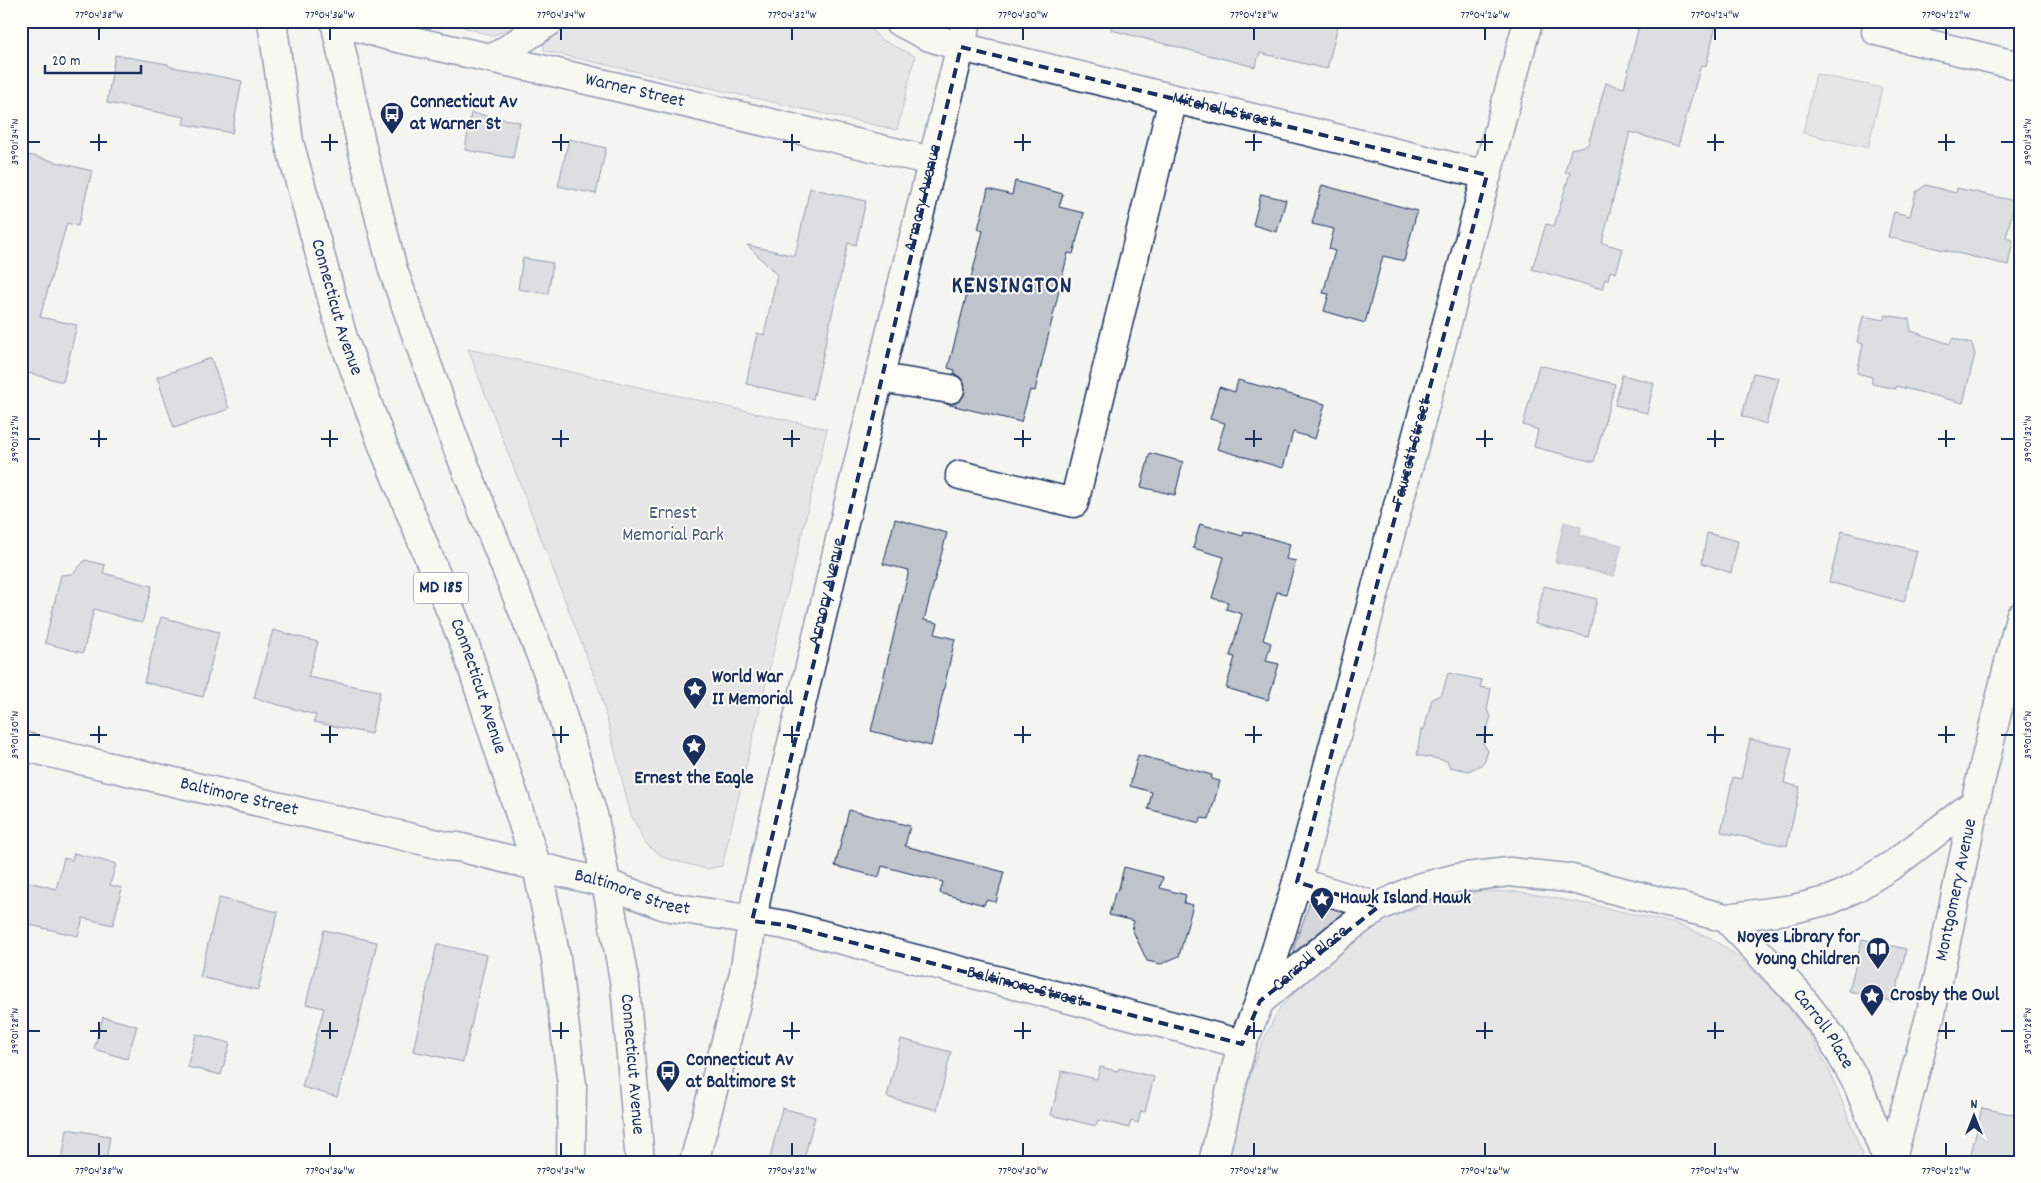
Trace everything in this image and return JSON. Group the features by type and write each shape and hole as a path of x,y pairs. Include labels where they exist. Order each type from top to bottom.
{"street":[{"name":"Connecticut Avenue","path":"272,21 289,142 343,338 384,448 466,648 537,867 556,958 572,1085 571,1162"},
{"name":"Connecticut Avenue","path":"336,21 363,152 393,270 454,439 552,683 594,818 625,985 640,1162"},
{"name":"Warner Street","path":"336,21 389,36 494,58 932,161"},
{"path":"494,58 550,21"},
{"name":"Mitchell Street","path":"898,21 927,36 961,47 1487,175"},
{"name":"Armory Avenue","path":"694,1162 744,973 758,886 967,21"},
{"name":"Fawcett Street","path":"1260,1001 1296,882 1528,21"},
{"path":"1878,21 1876,30 2020,66"},
{"path":"960,474 1074,503 1173,99"},
{"path":"880,378 950,389"},
{"name":"Montgomery Avenue","path":"1890,1162 1931,1013 1976,803 2020,617"},
{"name":"Baltimore Street","path":"21,746 605,883 666,906 785,925 1242,1044"},
{"name":"Carroll Place","path":"1213,1162 1242,1044 1260,1001 1342,933 1378,907 1418,888 1457,878 1509,872 1568,878 1726,918 1793,909 1830,900 1855,888 1894,864 1976,803"},
{"path":"1296,882 1378,907"},
{"name":"Carroll Place","path":"1726,918 1798,994 1830,1035 1858,1085 1890,1162"}],"highlighted area":[{"path":"961,47 1487,175 1297,882 1378,907 1260,1001 1242,1044 785,925 752,921"}],"green space":[{"path":"445,21 527,21 492,36"},
{"path":"572,21 864,21 880,39 915,56 897,130 545,51 543,45"},
{"path":"1816,74 1882,88 1868,148 1803,133"},
{"name":"Ernest Memorial Park","path":"468,349 827,429 722,866 706,869 665,858 647,845 631,815 600,691"},
{"path":"1482,891 1521,892 1598,906 1676,924 1711,938 1739,957 1775,992 1809,1033 1830,1072 1847,1114 1862,1154 1861,1162 1228,1162 1244,1092 1260,1047 1280,1007 1344,946 1388,918 1435,901"},
{"path":"1310,902 1344,910 1342,914 1294,952 1294,947"}],"water":[{"path":"1564,522 1581,527 1580,535 1622,545 1614,576 1555,562"}],"building":[{"path":"1113,21 1339,21 1327,69 1260,53 1255,67 1111,30"},
{"path":"1640,21 1717,21 1706,66 1701,65 1678,146 1630,132 1602,243 1623,249 1616,273 1610,271 1608,280 1605,279 1602,289 1532,269 1546,224 1554,226 1570,173 1565,172 1571,149 1588,145 1606,83 1624,88"},
{"path":"115,55 168,64 168,66 242,81 232,133 183,124 185,117 107,103"},
{"path":"471,113 520,122 513,158 465,150"},
{"path":"569,139 606,148 596,194 558,186"},
{"path":"29,155 92,171 78,226 67,223 40,317 77,325 63,382 21,371 21,185"},
{"path":"1015,181 1063,194 1059,207 1084,213 1073,254 1068,253 1035,391 1030,390 1021,422 946,404 956,403 965,392 964,383 960,377 954,374 955,370 948,368 983,231 978,229 988,189 1012,195"},
{"path":"1322,185 1417,211 1404,261 1383,256 1365,323 1324,311 1329,294 1323,293 1335,251 1329,249 1334,229 1312,224"},
{"path":"1926,185 1956,193 1957,188 2015,201 2006,238 2013,240 2008,265 1888,237 1894,212 1910,216 1916,192"},
{"path":"810,188 866,201 856,245 848,243 813,399 746,384 757,333 764,335 777,275 747,245 795,256"},
{"path":"1261,194 1286,200 1277,232 1253,225"},
{"path":"523,258 553,263 548,294 518,289"},
{"path":"1886,315 1909,319 1911,331 1950,344 1952,338 1972,344 1975,354 1963,403 1896,386 1896,389 1872,384 1872,377 1857,373 1863,344 1857,342 1863,316 1883,320"},
{"path":"211,358 229,409 174,428 157,377"},
{"path":"1539,365 1615,384 1594,462 1534,447 1538,430 1523,425"},
{"path":"1753,373 1779,378 1766,424 1742,416"},
{"path":"1622,375 1654,383 1647,413 1615,405"},
{"path":"1238,380 1325,404 1315,439 1293,432 1283,468 1217,449 1225,423 1210,419 1219,387 1235,392"},
{"path":"1150,453 1183,462 1175,495 1141,487"},
{"path":"895,519 947,533 924,620 938,623 935,634 955,639 931,746 871,731 909,570 883,564"},
{"path":"1200,524 1243,536 1244,531 1290,544 1286,559 1296,561 1286,594 1277,592 1263,640 1271,643 1266,661 1279,664 1268,700 1226,688 1235,657 1230,656 1242,614 1226,609 1228,602 1212,598 1224,557 1193,548"},
{"path":"1842,531 1917,551 1904,602 1829,582"},
{"path":"1707,533 1738,541 1731,573 1702,563"},
{"path":"85,560 105,565 103,573 152,586 142,623 94,609 83,653 45,643 61,575 73,574"},
{"path":"1544,586 1597,599 1588,637 1535,624"},
{"path":"161,617 219,632 203,697 144,682"},
{"path":"273,630 318,642 308,677 380,691 371,734 314,722 316,715 254,698"},
{"path":"1448,673 1482,680 1480,687 1491,689 1487,710 1491,716 1483,743 1488,751 1484,763 1469,771 1450,767 1447,761 1417,755 1421,729 1424,730 1432,699 1442,694"},
{"path":"1750,739 1792,748 1784,783 1800,787 1787,846 1721,832 1733,777 1741,779"},
{"path":"1138,755 1212,775 1211,779 1220,781 1209,819 1201,818 1200,823 1148,809 1152,792 1130,786"},
{"path":"849,810 910,826 905,846 1004,872 996,902 986,900 984,905 940,893 943,882 882,866 879,877 835,866"},
{"path":"74,853 116,864 110,885 122,888 113,925 83,918 78,936 21,923 21,880 56,889 64,858 72,860"},
{"path":"1124,867 1163,877 1160,888 1186,895 1184,903 1193,905 1179,956 1161,964 1147,961 1132,929 1134,921 1109,915"},
{"path":"219,898 278,912 258,990 200,977"},
{"path":"324,930 377,942 357,1028 337,1097 302,1087 324,1008 306,1004"},
{"name":"Noyes Library for Young Children","path":"1862,939 1906,949 1894,1002 1849,991"},
{"path":"437,944 487,955 463,1062 413,1051"},
{"path":"103,1017 137,1026 127,1059 94,1049"},
{"path":"196,1034 230,1043 221,1075 187,1067"},
{"path":"901,1039 951,1052 937,1110 887,1097"},
{"path":"1100,1067 1118,1071 1119,1068 1154,1077 1145,1112 1141,1111 1138,1123 1131,1121 1129,1128 1098,1120 1096,1126 1051,1115 1062,1071 1097,1079"},
{"path":"782,1108 815,1117 803,1162 769,1162"},
{"path":"1982,1108 2020,1116 2020,1162 1969,1162"},
{"path":"67,1129 110,1136 106,1162 62,1162"}],"place":[{"name":"Connecticut Av at Warner St","path":"392,135"},
{"name":"World War II Memorial","path":"695,710"},
{"name":"Ernest the Eagle","path":"694,767"},
{"name":"Hawk Island Hawk","path":"1322,920"},
{"name":"Noyes Library for Young Children","path":"1878,970"},
{"name":"Crosby the Owl","path":"1872,1017"},
{"name":"Connecticut Av at Baltimore St","path":"668,1093"}],"district":[{"name":"KENSINGTON","path":"1012,287"}]}
